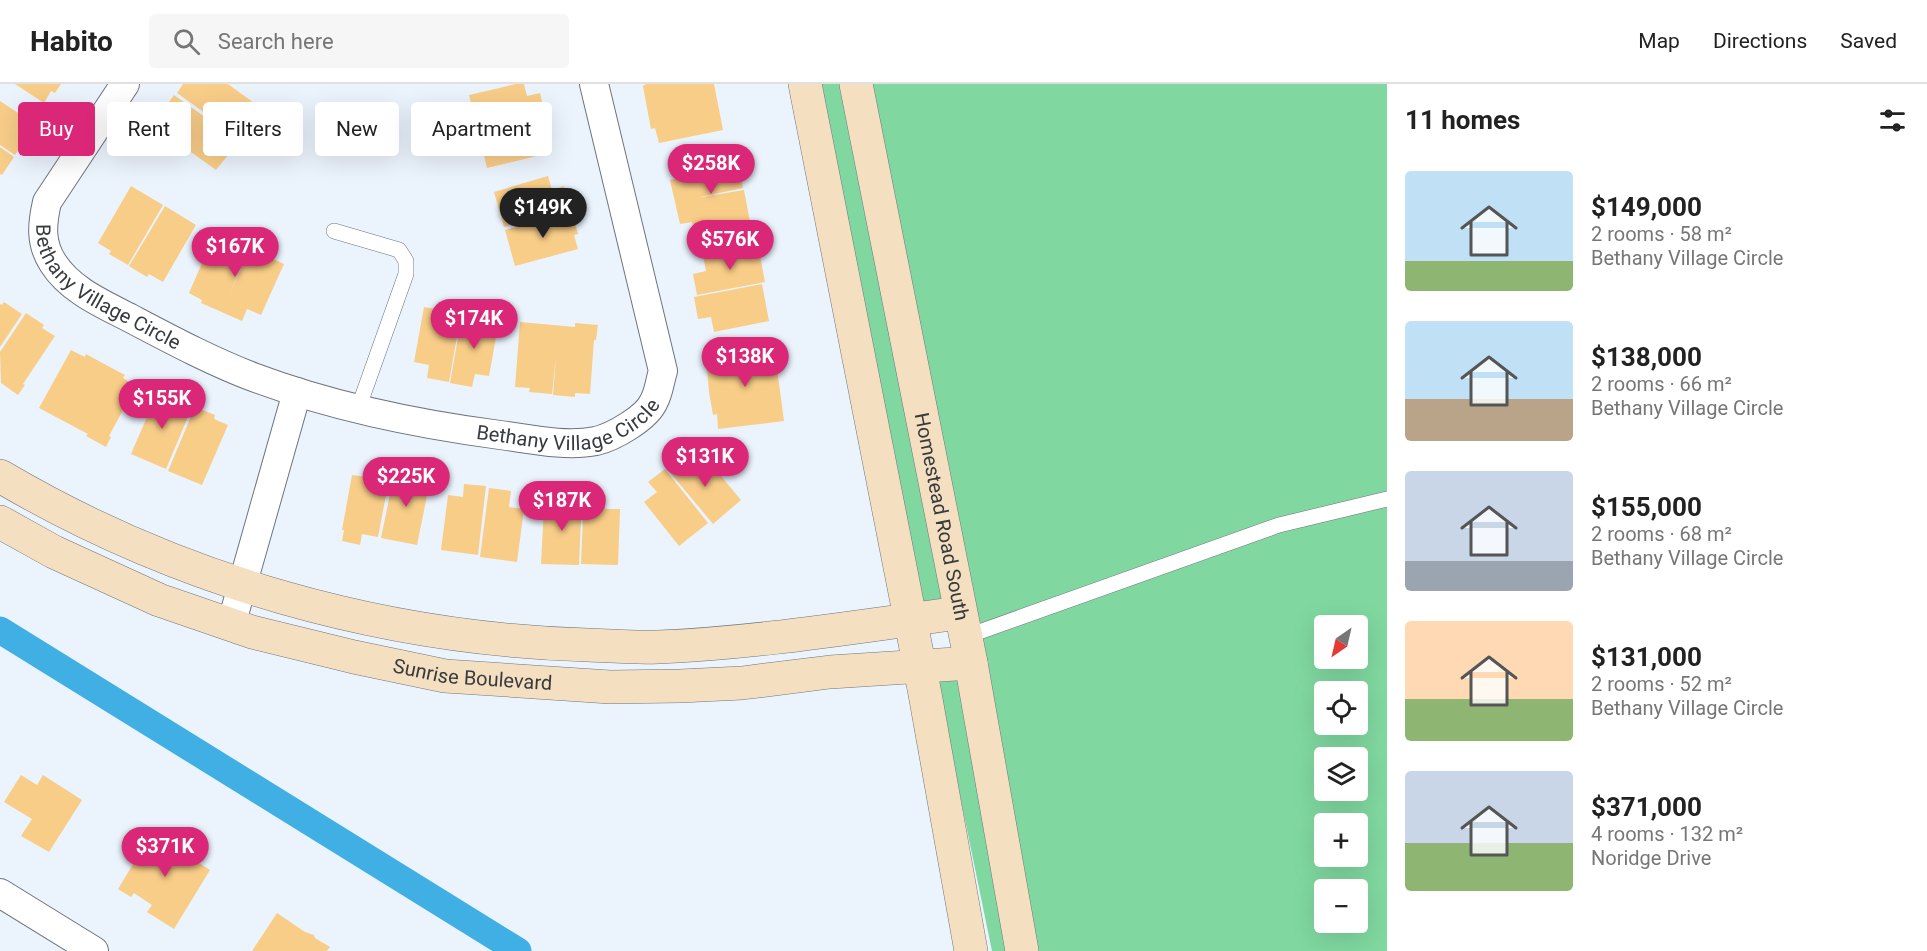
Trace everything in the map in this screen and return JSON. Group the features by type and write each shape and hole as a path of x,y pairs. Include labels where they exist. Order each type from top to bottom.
{"street":[{"name":"Bethany Village Circle","path":"125,84 47,202 42,224 43,243 53,263 69,281 97,300 165,336 250,376 297,392 408,421 569,443 596,441 629,428 654,403 663,371 594,84"},
{"path":"805,84 919,666 970,951"},
{"name":"Homestead Road South","path":"856,84 965,638 1022,951"},
{"path":"231,625 297,392"},
{"name":"Sunrise Boulevard","path":"0,476 98,529 164,557 243,585 349,615 446,633 542,644 655,647 745,641 910,620 965,638"},
{"name":"Sunrise Boulevard","path":"0,522 54,552 159,600 231,625 354,657 445,676 610,687 742,683 830,672 919,666 965,638"},
{"path":"0,893 94,951"}],"lane":[{"path":"334,231 399,250 406,261 406,274 358,409"},
{"path":"965,638 1279,525 1387,499"}],"green space":[{"path":"819,84 842,84 943,601 921,604"},
{"path":"870,84 1387,84 1387,951 1036,951"},
{"path":"959,678 1007,951 992,951 936,679"}],"building":[{"path":"15,84 61,84 55,93 51,91 42,102"},
{"path":"183,84 228,84 253,102 203,102 203,112 177,93"},
{"path":"524,84 527,96 540,93 542,102 471,102 469,95"},
{"path":"646,84 714,84 723,130 659,143 655,128 651,129 643,86"},
{"path":"174,95 184,102 169,102"},
{"path":"0,101 18,113 18,150 15,155 0,145"},
{"path":"191,107 203,116 203,156 227,156 216,170 191,152"},
{"path":"0,147 14,157 2,175 0,174"},
{"path":"736,151 743,188 696,198 744,190 751,227 695,236 692,222 680,224 670,180 683,177 680,162"},
{"path":"484,156 537,156 487,168"},
{"path":"548,176 552,190 564,186 571,208 504,227 494,192"},
{"path":"131,186 163,205 128,265 109,254 111,251 98,243"},
{"path":"165,206 196,225 163,282 149,274 147,277 129,266"},
{"path":"572,212 578,234 574,235 578,249 515,266 505,230"},
{"path":"215,233 249,248 229,296 250,248 284,264 261,315 247,309 242,321 201,303 202,300 189,293"},
{"path":"758,245 765,282 697,295 693,274 706,271 703,256"},
{"path":"762,284 769,321 714,332 711,317 698,319 694,297"},
{"path":"4,302 22,314 0,347 0,304"},
{"path":"424,307 461,314 449,382 427,378 429,365 414,362"},
{"path":"26,313 44,325 42,328 55,336 18,395 1,383 0,352"},
{"path":"462,315 499,321 489,376 475,374 472,387 450,383"},
{"path":"520,322 575,327 575,323 598,325 596,340 594,340 590,394 575,393 575,397 553,395 556,355 552,394 529,392 530,388 515,387"},
{"path":"774,346 784,421 718,429 717,414 713,415 709,392 707,369 711,369 709,354"},
{"path":"71,350 85,357 86,354 125,375 123,378 136,386 109,436 111,437 106,447 86,436 88,434 39,408"},
{"path":"157,394 171,400 173,396 193,405 166,469 131,454"},
{"path":"195,407 215,415 214,419 228,425 202,485 168,471"},
{"path":"685,456 693,467 705,457 741,500 713,524 668,470"},
{"path":"369,465 391,469 378,537 362,534 360,545 342,541 352,475 367,477"},
{"path":"665,469 708,523 679,546 644,502 657,492 648,482"},
{"path":"395,470 417,475 416,478 430,481 417,545 381,538"},
{"path":"464,484 486,486 478,555 441,550 448,495 463,497"},
{"path":"489,488 511,491 509,507 524,509 517,562 480,557"},
{"path":"584,494 606,495 605,509 620,509 618,565 581,564"},
{"path":"560,495 582,496 579,565 541,564 544,507 559,508"},
{"path":"21,775 37,785 43,775 82,800 49,852 21,836 32,819 4,802"},
{"path":"155,828 188,848 185,854 210,870 174,929 147,912 152,905 134,893 131,897 118,889"},
{"path":"277,913 330,947 327,951 252,951"}],"waterway":[{"path":"0,630 518,951"}]}
